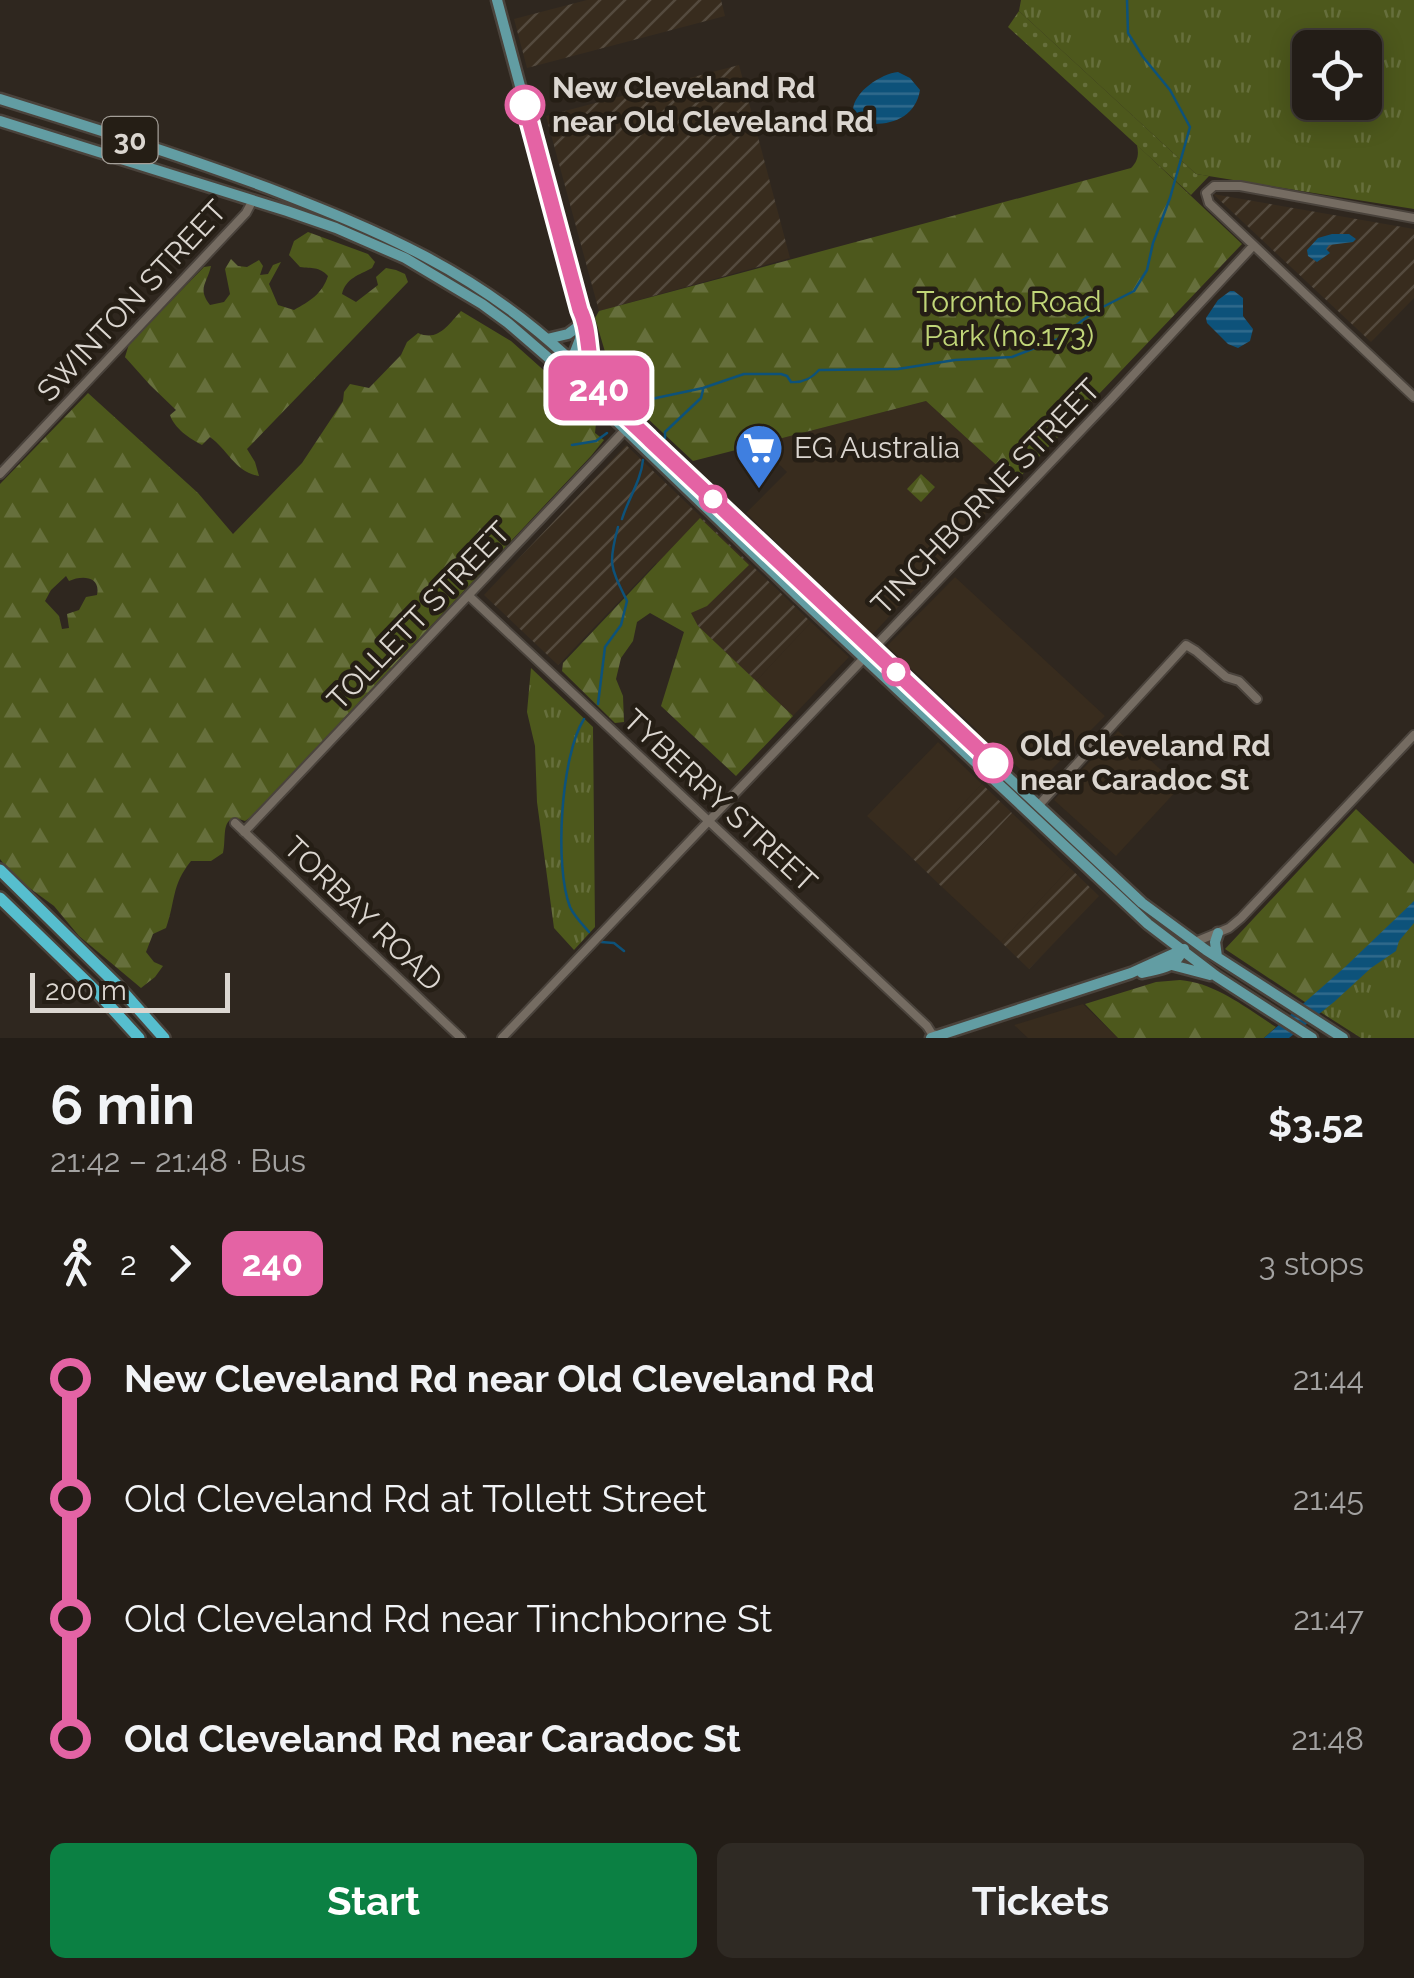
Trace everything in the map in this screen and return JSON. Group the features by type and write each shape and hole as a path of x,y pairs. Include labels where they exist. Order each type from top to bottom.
{"highway":[{"path":"0,870 164,1038"},
{"path":"0,898 139,1038"}],"main road":[{"path":"497,0 586,324 588,353 598,387"},
{"name":"30","path":"0,99 188,160 384,234 482,289 547,339"},
{"name":"30","path":"0,121 356,236 428,270 571,370"},
{"path":"571,370 580,340 580,310"},
{"path":"580,325 568,334 547,339 625,430 1142,903 1217,957 1343,1038"},
{"path":"571,370 588,353"},
{"path":"571,370 598,387 868,654 1160,934 1216,976 1312,1038"},
{"path":"1217,957 1218,933"},
{"path":"1148,966 1160,954 1160,934"},
{"path":"1172,965 1195,942"},
{"path":"936,1037 1131,973 1182,951"},
{"path":"1131,973 1172,965 1216,976"}],"street":[{"path":"1414,218 1228,185 1214,186 1206,193 1208,204 1414,397"},
{"name":"SWINTON STREET","path":"0,474 246,213 253,200"},
{"name":"TINCHBORNE STREET","path":"502,1038 1254,246"},
{"name":"TOLLETT STREET","path":"244,832 625,430"},
{"name":"TYBERRY STREET","path":"469,596 936,1037"},
{"path":"1038,806 1186,645 1226,676 1239,681 1257,699"},
{"path":"1195,942 1242,918 1414,735"},
{"name":"TORBAY ROAD","path":"234,823 461,1038"}],"shaded area":[{"path":"587,0 721,0 725,16 527,68 514,19"},
{"path":"739,65 790,258 599,311 546,116"},
{"path":"1213,194 1414,229 1414,298 1371,342"},
{"path":"926,401 1015,482 872,635 746,513 787,472 758,444"},
{"path":"626,445 811,622 756,681 689,618 656,563 558,665 484,595"},
{"path":"955,577 1105,716 1040,781 1031,779 1009,759 1004,763 974,734 977,730 887,646"},
{"path":"811,622 849,657 793,716 756,681"},
{"path":"1118,731 1180,787 1116,856 1054,800"},
{"path":"938,742 982,784 912,858 867,816"},
{"path":"982,784 1012,813 942,887 912,858"},
{"path":"1012,813 1070,868 1001,942 942,887"},
{"path":"1070,868 1099,896 1029,969 1001,942"},
{"path":"1083,1004 1118,1038 1028,1038 1014,1025"}],"green space":[{"path":"1021,0 1414,0 1414,209 1196,174 1019,11"},
{"path":"1019,11 1196,174 1209,176 1191,195 1008,27"},
{"name":"Toronto Road Park (no.173)","path":"1137,145 1242,244 1015,482 926,401 693,461 616,389 595,318 599,311 1131,168 1137,157"},
{"path":"308,232 368,254 375,262 344,289 342,294 356,302 378,285 376,277 386,268 405,274 408,282 247,449 259,476 238,465 210,437 202,445 183,433 170,415 176,410 125,357 129,344 204,267 211,266 204,290 210,305 224,302 230,294 225,269 231,259 238,266 247,267 259,260 263,266 260,275 268,274 273,265 281,262 269,284 278,305 294,310 310,300 328,276 318,269 300,267 289,255 294,241"},
{"path":"461,311 511,341 586,408 596,423 595,433 604,440 251,817 228,823 223,853 211,861 191,861 177,886 166,928 153,934 146,952 163,966 141,988 79,936 54,906 13,876 0,859 0,484 88,393 198,493 233,534 302,463 350,384 369,388 401,355 407,342 418,333 437,334","holes":["66,576 69,581 89,579 96,584 97,595 86,597 79,610 67,614 69,628 62,629 59,616 45,601"]},
{"path":"921,474 935,487 921,502 907,489"},
{"path":"700,518 749,565 707,606 691,613 698,626 793,716 736,776 661,706 684,632 650,613 637,622 616,679 623,696 624,722 615,723 562,671 563,663"},
{"path":"531,668 593,727 595,927 574,950 554,928 537,802 535,746 527,712"},
{"path":"1356,809 1414,864 1414,912 1314,1008 1225,949"},
{"path":"1414,912 1414,1038 1361,1038 1314,1008"},
{"path":"1180,980 1218,991 1276,1027 1264,1038 1118,1038 1085,1004 1156,982"}],"water":[{"path":"898,72 920,90 912,109 887,123 857,122 853,114 858,97 872,83"},
{"path":"1349,234 1356,239 1329,245 1326,249 1330,253 1317,262 1308,256 1307,250 1318,238"},
{"path":"1230,291 1243,298 1243,316 1253,329 1250,341 1238,348 1228,344 1206,318"},
{"path":"1414,901 1414,923 1396,951 1289,1038 1264,1038 1345,967"}],"waterway":[{"path":"632,407 744,374 781,374 795,382 806,380 819,370 898,369 1012,357 1058,339 1095,311 1134,291 1147,270 1190,127 1170,90 1128,33 1127,0"},
{"path":"665,438 665,432 701,398 703,390"},
{"path":"572,445 596,441 607,433"},
{"path":"622,519 643,460"},
{"path":"598,704 605,647 621,625 627,601 612,565 618,527"},
{"path":"584,719 565,783 561,839 570,907 589,932"},
{"path":"601,942 614,943 624,951"}],"bus line":[{"name":"240","path":"525,105 586,321 588,353 598,387 993,763"}],"place":[{"name":"New Cleveland Rd near Old Cleveland Rd","path":"525,105"},
{"name":"EG Australia","path":"759,490"},
{"name":"Old Cleveland Rd near Caradoc St","path":"993,763"}]}
